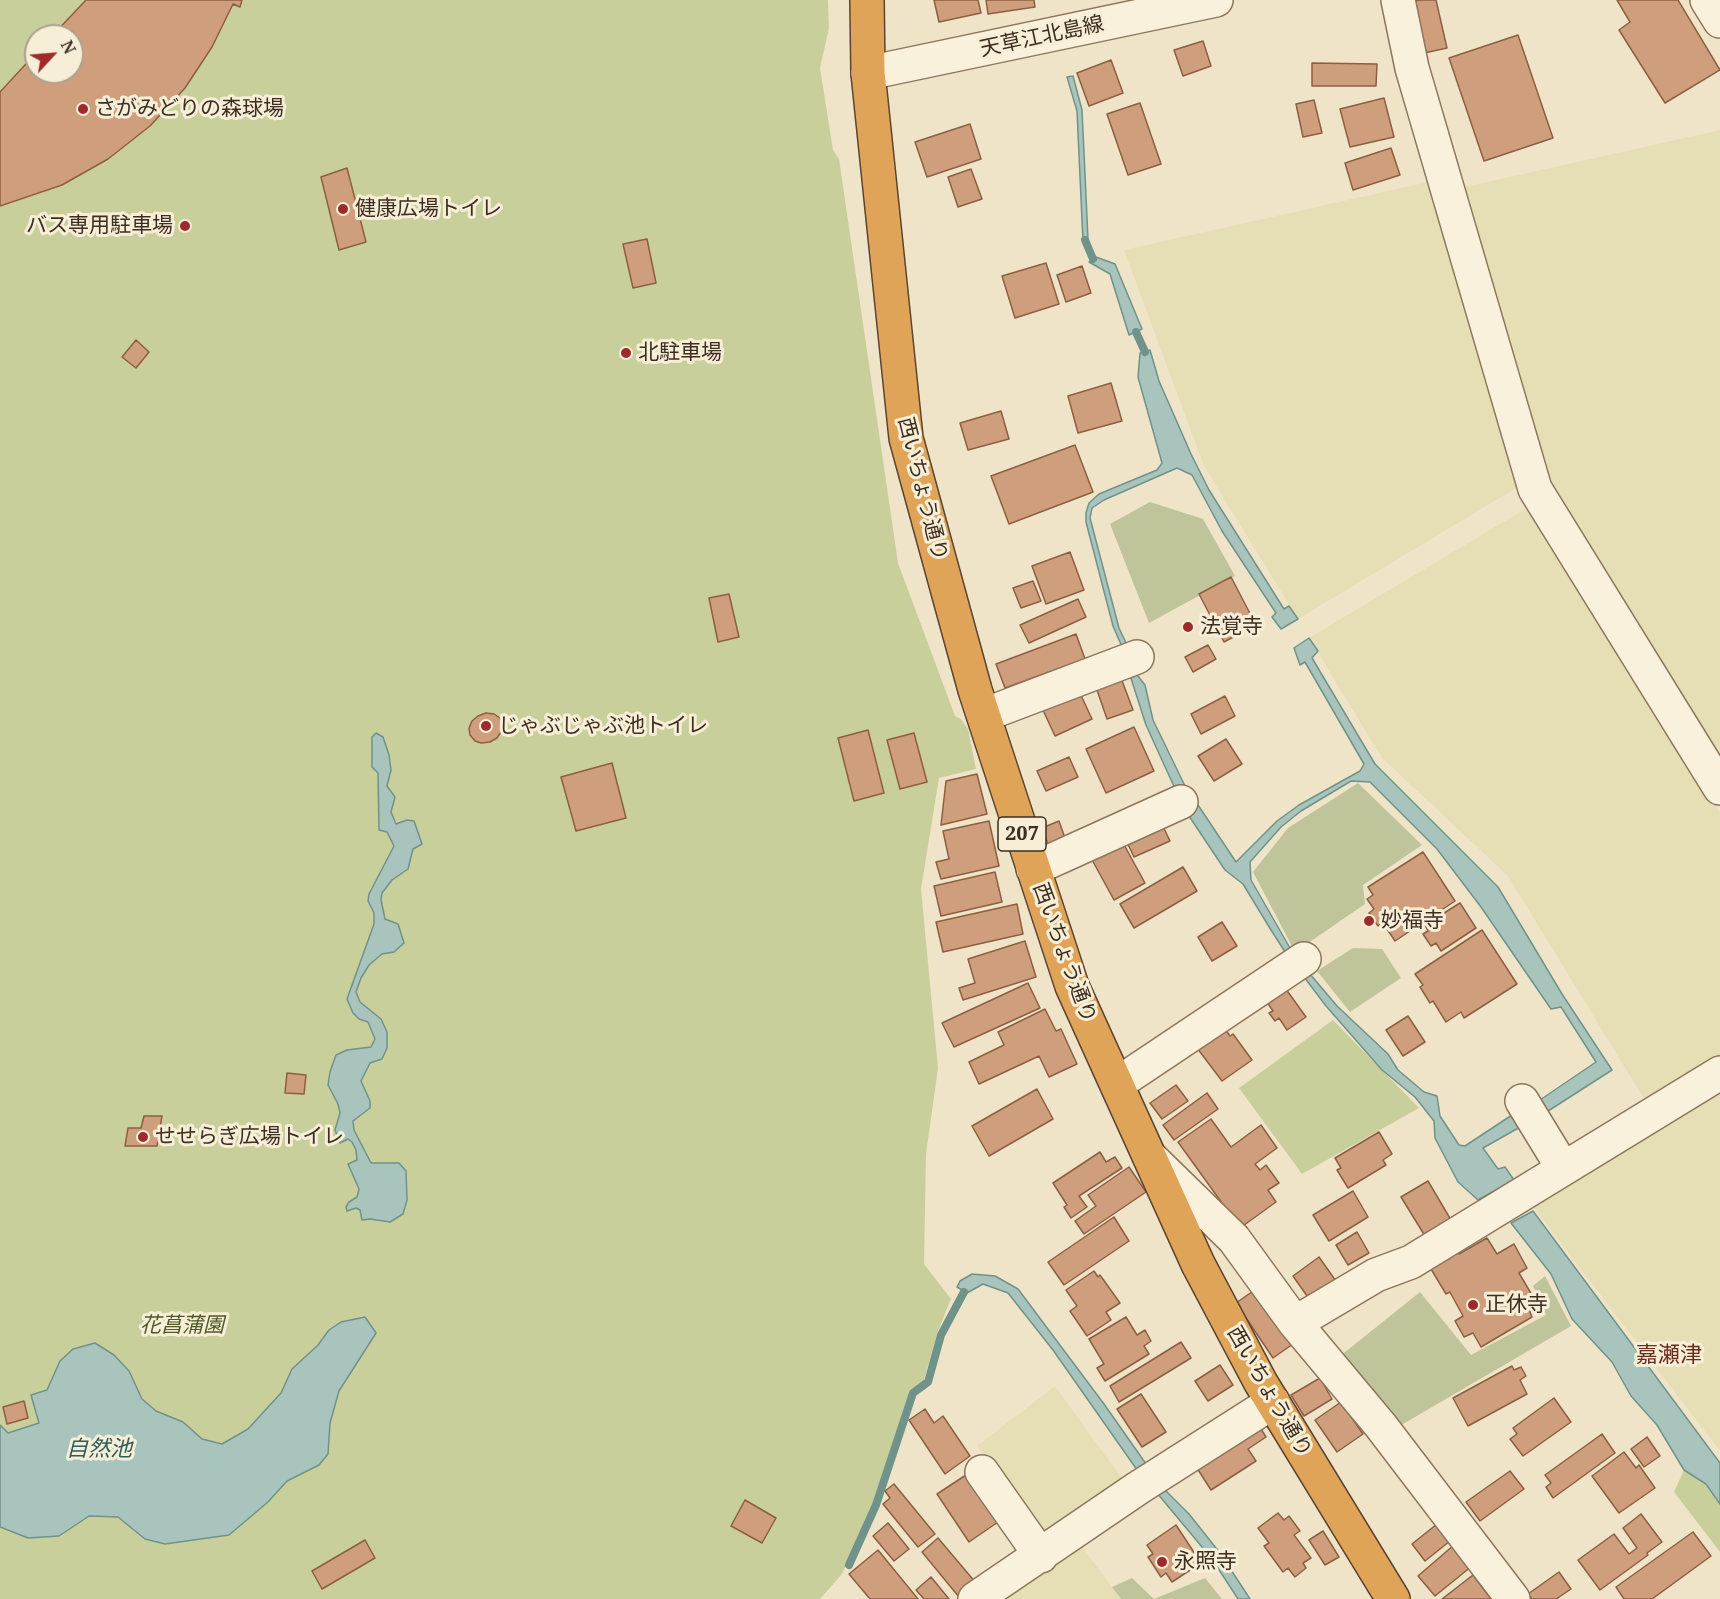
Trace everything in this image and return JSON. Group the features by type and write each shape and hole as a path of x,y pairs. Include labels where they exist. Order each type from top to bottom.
{"highway":[{"name":"西いちょう通り","path":"867,0 868,73 906,438 984,715 1072,986 1198,1264 1273,1402 1393,1599"}],"street":[{"name":"天草江北島線","path":"868,73 1216,0"},
{"path":"1398,0 1412,68 1535,489 1720,788"},
{"path":"1707,0 1720,21"},
{"path":"984,715 1130,659"},
{"path":"1034,869 1181,802"},
{"path":"1117,1084 1298,963"},
{"path":"1295,1323 1376,1275 1411,1262 1720,1073"},
{"path":"1528,1112 1563,1168"},
{"path":"1149,1156 1234,1239 1295,1323 1381,1426 1514,1599"},
{"path":"975,1599 1138,1488 1273,1402"},
{"path":"982,1472 1041,1556"}],"shaded area":[{"path":"1720,130 1720,766 1548,485 1460,188"},
{"path":"1433,181 1521,485 1298,619 1204,466 1124,250"},
{"path":"1530,506 1720,813 1720,1064 1649,1107 1508,876 1382,758 1309,638"},
{"path":"1720,1088 1720,1451 1531,1204"},
{"path":"1055,1386 1128,1487 1046,1542 977,1446"},
{"path":"1077,1540 1121,1599 992,1599"}],"green space":[{"name":"花菖蒲園","path":"0,0 828,0 829,28 820,68 833,150 839,159 898,563 955,716 961,719 968,729 976,769 939,778 921,889 938,1068 926,1154 924,1264 951,1299 938,1331 923,1383 910,1390 874,1503 842,1574 820,1599 0,1599"},
{"path":"1150,502 1203,519 1235,576 1149,623 1110,524"},
{"path":"1358,783 1422,845 1363,885 1365,904 1295,952 1253,872 1288,828"},
{"path":"1353,948 1382,949 1401,978 1350,1012 1317,971"},
{"path":"1333,1020 1419,1108 1302,1174 1239,1088"},
{"path":"1545,1276 1571,1326 1391,1431 1334,1361 1420,1292 1471,1355 1546,1315 1533,1286"},
{"path":"1684,1470 1706,1484 1720,1504 1720,1552 1674,1492"},
{"path":"1132,1578 1154,1599 1121,1599 1112,1587"},
{"path":"1205,1578 1222,1599 1154,1599"}],"water":[{"path":"1073,76 1082,110 1088,239 1083,242 1077,111 1067,77"},
{"path":"1096,257 1115,264 1142,329 1129,335 1110,274 1089,262"},
{"path":"1150,350 1159,381 1209,490 1284,609 1289,606 1298,619 1281,629 1272,617 1276,613 1222,531 1192,475 1177,468 1104,500 1092,508 1090,518 1119,628 1129,649 1123,649 1113,626 1086,522 1086,513 1089,503 1099,494 1157,470 1162,463 1138,377 1140,353"},
{"path":"1309,638 1318,651 1312,658 1375,764 1498,887 1562,994 1612,1070 1545,1113 1537,1102 1596,1062 1561,1007 1551,1009 1481,907 1437,849 1370,782 1351,781 1301,811 1281,827 1250,862 1251,880 1294,955 1289,958 1243,884 1225,870 1183,807 1196,802 1236,862 1277,821 1299,805 1360,771 1364,764 1305,662 1300,665 1294,648"},
{"path":"1134,671 1145,685 1153,720 1186,788 1177,793 1146,725 1129,672"},
{"path":"376,733 383,737 389,755 391,770 387,786 395,797 391,812 396,824 407,820 414,821 422,844 413,849 408,869 392,880 382,893 385,919 398,924 404,943 394,952 382,954 369,965 356,992 360,1002 381,1019 387,1032 387,1048 382,1059 370,1063 361,1081 370,1101 370,1108 353,1121 354,1130 371,1163 399,1163 406,1171 407,1200 403,1214 390,1222 362,1220 360,1210 356,1208 347,1211 346,1207 357,1197 359,1189 348,1164 357,1160 356,1150 348,1139 340,1143 335,1130 340,1113 328,1085 336,1055 347,1050 371,1047 375,1039 368,1022 359,1019 353,1013 347,999 374,924 374,913 368,901 369,894 394,846 387,832 379,830 378,773 372,767 372,737"},
{"path":"1304,967 1337,1006 1388,1054 1398,1070 1424,1092 1437,1096 1440,1116 1459,1145 1465,1146 1515,1113 1522,1126 1483,1148 1498,1169 1505,1167 1514,1180 1478,1200 1458,1182 1435,1138 1434,1121 1415,1097 1382,1070 1326,1006 1298,969"},
{"path":"1533,1211 1720,1463 1720,1504 1706,1484 1684,1470 1657,1425 1631,1396 1612,1362 1572,1319 1551,1274 1511,1223"},
{"path":"972,1274 995,1276 1018,1289 1151,1471 1142,1477 1053,1350 1008,1293 983,1284 967,1293 957,1287 960,1281"},
{"name":"自然池","path":"365,1317 376,1333 339,1391 330,1423 328,1454 319,1465 287,1481 268,1502 229,1535 165,1544 145,1539 118,1517 89,1516 59,1536 28,1538 0,1527 0,1425 8,1433 39,1423 31,1395 47,1390 60,1361 73,1349 95,1343 114,1355 129,1371 142,1399 156,1411 183,1422 202,1439 222,1444 248,1429 281,1393 292,1369 318,1345 329,1330 341,1322"},
{"path":"1157,1482 1189,1514 1220,1553 1250,1599 1238,1599 1212,1559 1152,1487"}],"building":[{"name":"さがみどりの森球場","path":"86,0 242,0 240,7 233,4 212,47 185,88 150,126 108,159 62,185 0,206 0,92 24,66 24,84 84,84 84,24 63,24"},
{"path":"934,0 978,0 981,13 939,22"},
{"path":"986,0 1034,0 1035,7 988,14"},
{"path":"1436,0 1447,48 1424,53 1412,2"},
{"path":"1617,0 1678,0 1720,70 1665,103 1619,30 1630,22"},
{"path":"1518,35 1553,138 1484,161 1449,58"},
{"path":"1203,41 1211,66 1183,76 1174,50"},
{"path":"1111,60 1123,93 1089,106 1077,73"},
{"path":"1312,63 1377,64 1376,86 1312,86"},
{"path":"1384,98 1394,137 1350,147 1340,109"},
{"path":"1314,100 1322,133 1303,137 1296,104"},
{"path":"1140,103 1161,164 1128,175 1107,114"},
{"path":"970,124 981,159 927,177 915,142"},
{"path":"1391,148 1400,175 1353,190 1345,163"},
{"name":"健康広場トイレ","path":"347,168 366,242 339,250 321,177"},
{"path":"971,169 982,199 958,207 948,177"},
{"path":"647,239 656,283 633,288 623,244"},
{"path":"1046,263 1059,304 1015,318 1002,276"},
{"path":"1082,266 1091,293 1066,302 1057,275"},
{"path":"136,340 149,352 136,368 122,357"},
{"path":"1111,383 1122,421 1078,433 1068,396"},
{"path":"1001,411 1009,439 968,450 960,423"},
{"path":"1075,445 1093,492 1009,524 991,476"},
{"path":"1070,552 1084,590 1046,604 1032,566"},
{"path":"1231,577 1256,625 1224,642 1199,594"},
{"path":"1033,581 1041,601 1021,608 1013,588"},
{"path":"729,594 739,637 718,642 709,598"},
{"path":"1078,599 1086,617 1029,643 1020,625"},
{"path":"1076,634 1085,659 1005,688 996,664"},
{"path":"1208,645 1216,659 1193,672 1185,657"},
{"path":"1121,678 1133,710 1107,719 1096,687"},
{"path":"1079,691 1092,719 1055,736 1042,708"},
{"path":"1225,696 1235,716 1201,734 1191,714"},
{"name":"じゃぶじゃぶ池トイレ","path":"486,713 500,718 503,725 497,738 481,743 475,741 470,735 469,728 472,721"},
{"path":"1134,727 1154,771 1106,793 1086,749"},
{"path":"868,730 884,793 854,801 838,738"},
{"path":"914,733 927,782 900,789 887,740"},
{"path":"1226,739 1242,764 1214,781 1198,756"},
{"path":"1069,757 1078,777 1046,791 1037,771"},
{"path":"612,763 626,818 576,831 561,777"},
{"path":"977,774 987,814 941,825 946,781"},
{"path":"989,821 999,866 941,879 936,862 949,859 943,831"},
{"path":"1059,821 1066,841 1049,847 1042,828"},
{"path":"1161,822 1170,841 1134,857 1125,838"},
{"path":"1122,841 1145,883 1114,900 1091,858"},
{"path":"1423,852 1455,901 1395,941 1383,923 1378,926 1369,913 1374,909 1367,899 1373,895 1368,887"},
{"path":"1183,867 1197,891 1134,928 1120,904"},
{"path":"995,872 1002,902 941,916 934,886"},
{"path":"1460,903 1476,928 1441,951 1436,943 1431,946 1423,934 1428,931 1425,925"},
{"path":"1017,904 1023,934 943,952 936,922"},
{"path":"1222,922 1237,946 1212,961 1198,937"},
{"path":"1482,930 1517,984 1464,1018 1461,1012 1446,1022 1433,1001 1430,1003 1420,987 1423,985 1415,974"},
{"path":"1025,941 1036,977 963,1000 959,988 975,983 968,959"},
{"path":"1028,983 1040,1008 954,1047 942,1023"},
{"path":"1283,985 1306,1017 1287,1030 1279,1018 1275,1021 1269,1013 1273,1011 1264,998"},
{"path":"1045,1009 1056,1031 1061,1029 1077,1064 1049,1077 1039,1056 979,1084 969,1062 1004,1045 998,1032"},
{"path":"1408,1016 1425,1042 1403,1056 1386,1030"},
{"path":"1225,1029 1230,1036 1233,1034 1252,1060 1222,1081 1194,1044"},
{"path":"287,1073 306,1075 304,1094 285,1093"},
{"path":"1176,1085 1188,1101 1162,1119 1150,1103"},
{"path":"1037,1089 1053,1119 989,1156 972,1126"},
{"path":"1207,1093 1218,1109 1174,1140 1163,1125"},
{"name":"せせらぎ広場トイレ","path":"144,1116 162,1116 157,1146 125,1146 128,1128 141,1128"},
{"path":"1211,1119 1231,1147 1261,1125 1277,1148 1255,1164 1260,1170 1266,1165 1279,1183 1268,1190 1276,1202 1240,1228 1178,1142"},
{"path":"1379,1132 1392,1154 1383,1160 1386,1165 1348,1188 1337,1170 1341,1168 1335,1158"},
{"path":"1100,1152 1106,1162 1115,1157 1122,1168 1079,1196 1087,1207 1071,1218 1064,1207 1067,1205 1053,1183"},
{"path":"1129,1167 1146,1192 1084,1234 1075,1221 1096,1206 1088,1195"},
{"path":"1428,1181 1451,1220 1425,1236 1401,1197"},
{"path":"1353,1191 1368,1217 1329,1241 1313,1215"},
{"path":"1114,1217 1129,1241 1064,1285 1048,1262"},
{"path":"1357,1232 1369,1253 1348,1265 1336,1245"},
{"path":"1487,1238 1497,1254 1514,1244 1527,1268 1519,1273 1539,1307 1530,1312 1532,1317 1481,1347 1473,1333 1464,1337 1455,1321 1463,1316 1450,1292 1446,1294 1431,1269 1440,1263 1437,1258 1455,1248 1459,1254"},
{"path":"1319,1257 1338,1284 1312,1303 1293,1276"},
{"path":"1094,1271 1098,1277 1100,1275 1120,1303 1106,1312 1111,1320 1087,1336 1070,1311 1077,1306 1066,1290"},
{"path":"1256,1289 1293,1344 1273,1358 1236,1303"},
{"path":"1126,1317 1137,1335 1145,1330 1151,1341 1144,1346 1149,1354 1105,1381 1097,1368 1104,1364 1089,1339"},
{"path":"1181,1342 1191,1358 1119,1402 1110,1386"},
{"path":"1220,1365 1233,1385 1208,1401 1195,1381"},
{"path":"1512,1366 1514,1370 1521,1367 1526,1376 1520,1380 1527,1394 1468,1426 1453,1398"},
{"path":"1320,1378 1332,1399 1304,1416 1291,1395"},
{"path":"1141,1394 1166,1432 1142,1447 1117,1409"},
{"path":"1554,1398 1571,1422 1523,1456 1510,1439 1517,1434 1513,1428"},
{"path":"24,1401 28,1418 7,1424 3,1407"},
{"path":"1341,1402 1363,1434 1337,1452 1315,1420"},
{"path":"925,1409 934,1423 943,1416 970,1456 945,1474 909,1420"},
{"path":"1258,1424 1266,1437 1248,1449 1256,1461 1211,1490 1195,1465"},
{"path":"1602,1434 1615,1453 1553,1498 1546,1487 1551,1483 1545,1475"},
{"path":"1647,1437 1660,1456 1644,1467 1631,1449"},
{"path":"1624,1452 1636,1468 1639,1465 1655,1488 1619,1513 1592,1476"},
{"path":"1510,1471 1524,1489 1480,1521 1466,1502"},
{"path":"969,1473 1001,1520 969,1542 937,1494"},
{"path":"894,1484 935,1534 918,1547 883,1504 890,1498 885,1491"},
{"path":"745,1500 776,1518 762,1543 731,1526"},
{"path":"1278,1513 1284,1520 1289,1516 1300,1531 1294,1535 1311,1558 1303,1563 1306,1568 1295,1577 1288,1568 1283,1572 1264,1546 1269,1543 1258,1528"},
{"path":"1641,1514 1662,1542 1600,1590 1578,1560 1614,1534 1629,1554 1637,1548 1623,1528"},
{"path":"888,1523 909,1549 894,1561 873,1536"},
{"path":"1437,1524 1450,1541 1425,1561 1412,1544"},
{"path":"1176,1525 1201,1563 1172,1582 1166,1573 1161,1577 1148,1557 1153,1554 1147,1545"},
{"path":"1323,1531 1339,1557 1325,1565 1309,1540"},
{"path":"1693,1532 1711,1556 1652,1599 1624,1599 1616,1587"},
{"path":"938,1538 976,1583 959,1597 922,1552"},
{"path":"365,1540 375,1558 322,1589 312,1571"},
{"path":"1454,1545 1472,1566 1435,1596 1418,1576"},
{"path":"878,1550 918,1599 870,1599 849,1574"},
{"path":"1559,1572 1571,1589 1556,1599 1532,1599 1528,1594"},
{"path":"1473,1575 1491,1599 1442,1599"},
{"path":"931,1577 949,1599 924,1599 916,1590"}],"waterway":[{"path":"1085,240 1093,259"},
{"path":"1136,332 1145,352"},
{"path":"849,1565 876,1505 913,1393 928,1382 941,1335 964,1292"}],"place":[{"name":"さがみどりの森球場","path":"83,109"},
{"name":"健康広場トイレ","path":"343,209"},
{"name":"バス専用駐車場","path":"185,226"},
{"name":"北駐車場","path":"626,353"},
{"name":"法覚寺","path":"1188,627"},
{"name":"じゃぶじゃぶ池トイレ","path":"486,726"},
{"name":"妙福寺","path":"1369,921"},
{"name":"せせらぎ広場トイレ","path":"143,1137"},
{"name":"正休寺","path":"1473,1305"},
{"name":"永照寺","path":"1162,1562"}],"district":[{"name":"嘉瀬津","path":"1669,1356"}]}
